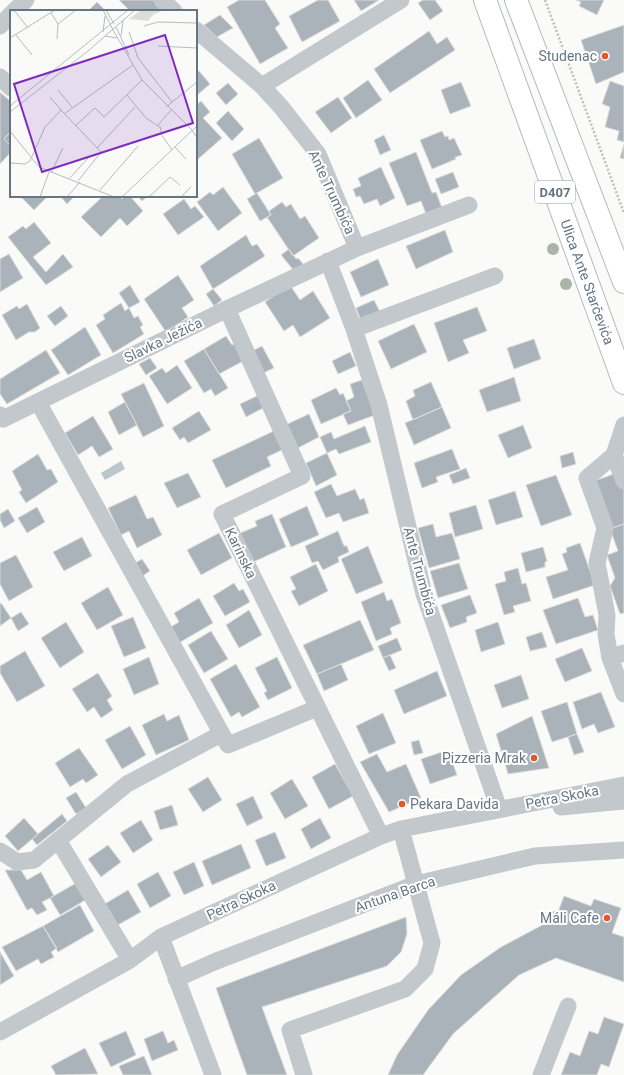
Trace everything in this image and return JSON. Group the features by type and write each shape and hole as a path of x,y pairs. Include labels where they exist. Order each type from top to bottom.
{"main road":[{"name":"Ulica Ante Starčevića","path":"485,0 624,383"},
{"name":"D407","path":"516,0 624,282"}],"street":[{"path":"15,10 26,0"},
{"path":"162,0 173,10"},
{"path":"262,86 401,0"},
{"path":"0,26 10,15"},
{"name":"Ante Trumbića","path":"197,31 262,86 282,108 318,154 357,248 328,261 354,329 379,405 424,594 499,809"},
{"path":"0,77 10,87"},
{"path":"357,248 469,205"},
{"name":"Slavka Ježića","path":"0,415 3,419 328,261"},
{"path":"354,329 495,276"},
{"name":"Karinska","path":"227,309 302,476 222,514 381,836"},
{"path":"38,402 228,746 317,708"},
{"path":"624,425 614,455 587,478 605,528 597,563 607,615 606,634 617,656 624,694"},
{"path":"614,455 624,481"},
{"path":"0,851 17,862 34,860 127,784 221,734"},
{"name":"Petra Skoka","path":"0,1032 130,960 161,937 381,836 401,829 624,786"},
{"name":"Petra Skoka","path":"499,809 568,807 624,801"},
{"path":"304,1075 290,1030 405,989 425,969 432,943 401,829"},
{"path":"58,840 130,960"},
{"name":"Antuna Barca","path":"176,979 214,962 416,884 535,856 624,850"},
{"path":"161,937 212,1075"},
{"path":"541,1075 568,1006"}],"path":[{"path":"545,0 624,213"}],"shaded area":[{"path":"121,461 125,469 105,480 101,473"}],"building":[{"path":"119,0 153,0 163,10 129,10"},
{"path":"239,0 265,0 280,24 275,28 288,48 260,64 227,7"},
{"path":"318,0 328,0 340,21 302,42 289,16"},
{"path":"354,0 379,0 361,11"},
{"path":"423,0 435,0 443,11 430,20 418,3"},
{"path":"576,0 604,0 597,15 579,6 581,2"},
{"path":"97,2 105,10 89,10"},
{"path":"220,15 233,28 217,37 204,25"},
{"name":"Studenac","path":"624,25 624,72 596,84 581,40"},
{"path":"429,31 437,44 447,37 455,50 390,93 374,69"},
{"path":"199,71 210,84 197,95 197,72"},
{"path":"368,80 382,100 356,118 343,98"},
{"path":"610,81 624,86 624,142 617,140 619,131 605,127 610,107 602,104"},
{"path":"461,82 471,106 450,114 441,90"},
{"path":"228,83 238,94 226,105 216,93"},
{"path":"0,92 10,101 10,132 4,139 10,145 10,153 0,164"},
{"path":"338,97 352,118 331,133 315,112"},
{"path":"201,101 210,112 203,118 222,138 197,160 197,104"},
{"path":"228,111 244,129 232,141 216,123"},
{"path":"442,131 445,137 448,136 449,140 454,138 462,155 432,169 420,140"},
{"path":"10,132 10,145 4,139"},
{"path":"384,135 391,150 380,155 374,140"},
{"path":"259,138 283,178 255,194 232,154"},
{"path":"624,144 624,159 620,158"},
{"path":"416,152 432,193 436,192 442,208 426,214 421,201 407,206 389,163"},
{"path":"381,167 395,198 380,206 377,199 364,204 360,196 356,197 353,189 361,186 358,178"},
{"path":"453,172 459,187 441,194 435,179"},
{"path":"223,187 242,213 218,231 197,202 210,192 213,195"},
{"path":"257,193 271,215 260,221 247,199"},
{"path":"21,197 47,197 34,210"},
{"path":"61,197 74,197 67,204"},
{"path":"102,197 120,197 122,199 124,197 131,197 143,211 127,226 120,218 101,237 81,217"},
{"path":"139,197 147,197 142,201"},
{"path":"184,199 191,209 195,206 204,217 178,235 163,214"},
{"path":"282,202 286,207 291,204 300,219 305,216 319,238 293,256 267,217 271,215 269,211"},
{"path":"34,222 51,243 33,257 46,272 63,254 73,267 46,285 8,237 23,226 26,229"},
{"path":"445,230 453,252 416,269 406,246"},
{"path":"246,235 252,246 257,244 265,256 213,289 200,266"},
{"path":"289,249 296,259 298,258 304,265 295,272 281,255"},
{"path":"9,254 23,278 0,292 0,259"},
{"path":"378,259 389,285 361,297 350,272"},
{"path":"178,275 194,300 182,308 188,317 166,332 144,299"},
{"path":"130,285 140,302 129,308 119,293"},
{"path":"290,285 300,300 313,291 330,318 300,337 293,325 284,331 265,302"},
{"path":"213,289 222,300 214,306 206,294"},
{"path":"374,300 380,312 361,321 356,308"},
{"path":"121,303 125,311 129,308 134,318 138,316 143,325 140,327 144,334 113,353 96,325 105,319 103,315"},
{"path":"27,304 40,328 35,332 29,332 16,340 2,315 17,306 19,309"},
{"path":"61,306 68,316 55,326 47,316"},
{"path":"477,307 487,331 463,340 469,353 448,362 434,323"},
{"path":"414,324 427,352 391,369 378,341"},
{"path":"85,327 101,355 68,375 51,350"},
{"path":"226,336 232,345 237,343 245,360 219,374 204,349"},
{"path":"534,339 541,359 514,369 507,348"},
{"path":"262,346 274,368 263,373 252,351"},
{"path":"204,349 228,388 215,396 211,389 204,393 184,361"},
{"path":"46,350 60,373 7,404 0,394 0,379"},
{"path":"350,352 356,366 338,374 332,361"},
{"path":"150,358 157,368 146,375 139,364"},
{"path":"177,365 192,388 167,404 149,376 162,368 166,373"},
{"path":"514,377 521,401 487,412 479,390"},
{"path":"362,380 375,415 348,425 343,414 351,411 346,401 354,397 350,384"},
{"path":"431,382 442,407 413,420 406,401 415,396 413,390"},
{"path":"144,383 164,426 143,437 121,394"},
{"path":"336,388 340,395 343,393 351,411 321,424 311,400"},
{"path":"261,394 267,406 246,417 240,404"},
{"path":"125,402 137,425 119,435 108,412"},
{"path":"442,407 451,428 414,445 405,423"},
{"path":"199,411 211,430 188,443 184,437 180,440 172,428"},
{"path":"309,414 319,437 294,450 283,426"},
{"path":"93,416 113,449 99,457 92,446 78,455 65,433"},
{"path":"523,425 532,448 508,458 498,435"},
{"path":"365,426 371,442 339,454 336,449 327,453 320,437 331,432 334,439"},
{"path":"276,430 284,449 267,457 271,466 226,488 212,460"},
{"path":"452,449 460,469 436,477 438,482 422,488 414,463"},
{"path":"573,452 576,464 562,468 560,456"},
{"path":"327,453 337,475 316,486 306,463"},
{"path":"38,454 47,470 51,469 58,482 26,503 19,492 22,490 12,471"},
{"path":"466,468 470,478 453,484 449,475"},
{"path":"624,470 624,524 610,529 592,482"},
{"path":"188,473 201,497 177,508 164,483"},
{"path":"556,475 572,515 541,526 526,485"},
{"path":"331,484 337,496 355,489 360,500 364,498 369,513 343,522 339,513 326,518 314,492"},
{"path":"515,491 523,517 496,525 488,500"},
{"path":"136,495 147,519 153,517 162,535 137,548 129,531 121,535 108,508"},
{"path":"476,505 483,529 455,537 449,513"},
{"path":"307,506 319,535 291,547 279,519"},
{"path":"37,507 45,522 27,533 18,518"},
{"path":"8,509 15,521 4,528 0,520 0,514"},
{"path":"272,514 286,547 251,563 238,534 257,526 255,521"},
{"path":"433,524 436,537 452,533 460,559 429,568 418,528"},
{"path":"624,524 624,613 620,614 610,586 615,578 607,555 618,551 610,529"},
{"path":"338,531 344,546 347,546 349,552 338,557 339,562 323,570 318,561 312,563 305,546"},
{"path":"219,533 232,558 201,575 187,550"},
{"path":"82,537 92,556 64,571 53,552"},
{"path":"580,543 595,585 553,599 546,577 568,570 562,554 567,552 566,548"},
{"path":"368,546 383,583 356,594 341,559"},
{"path":"543,547 547,561 545,562 545,567 526,572 521,553"},
{"path":"16,555 33,587 9,601 0,584 0,563"},
{"path":"142,559 150,571 138,579 130,566"},
{"path":"459,563 468,589 438,598 430,571"},
{"path":"316,564 328,591 299,606 291,591 296,589 290,577"},
{"path":"518,568 522,584 526,583 531,601 513,606 515,612 504,615 495,584 506,581 504,572"},
{"path":"234,583 239,591 243,589 250,602 225,616 213,596"},
{"path":"108,587 123,615 97,630 81,603"},
{"path":"384,592 387,601 392,599 401,623 390,628 392,634 376,641 361,602"},
{"path":"470,595 477,613 466,617 467,622 450,628 441,605"},
{"path":"199,598 213,623 177,644 169,628 179,622 174,613"},
{"path":"578,598 585,617 593,615 598,630 556,644 543,610"},
{"path":"1,603 11,618 0,626 0,604"},
{"path":"249,610 262,635 239,648 226,625"},
{"path":"21,612 29,624 18,631 11,618"},
{"path":"133,617 146,648 124,657 111,626"},
{"path":"360,620 374,650 317,674 303,645"},
{"path":"66,622 84,652 60,668 41,638"},
{"path":"498,622 505,644 481,652 475,630"},
{"path":"211,631 228,659 204,673 188,645"},
{"path":"542,632 547,647 530,651 526,637"},
{"path":"397,638 402,650 383,658 378,646"},
{"path":"582,648 592,671 565,682 555,659"},
{"path":"25,651 45,686 17,702 0,673 0,666"},
{"path":"390,655 396,668 389,671 383,658"},
{"path":"149,657 159,684 134,695 123,669"},
{"path":"277,657 292,688 268,700 264,693 267,691 255,668"},
{"path":"236,664 260,707 242,717 239,712 231,717 210,679"},
{"path":"341,664 348,680 324,691 317,674"},
{"path":"437,671 447,696 404,714 394,690"},
{"path":"98,673 112,696 107,700 113,710 101,718 94,707 87,712 72,689"},
{"path":"521,675 529,699 502,708 494,685"},
{"path":"601,692 615,727 598,733 594,724 582,729 573,702"},
{"path":"567,702 577,734 552,742 541,711"},
{"path":"383,713 396,743 369,754 356,726"},
{"path":"164,714 167,721 179,715 189,740 156,755 142,725"},
{"path":"532,716 549,768 508,774 496,734"},
{"path":"130,726 146,755 122,769 105,740"},
{"path":"577,734 584,752 574,755 568,737"},
{"path":"419,740 423,753 414,755 411,742"},
{"path":"79,748 98,775 86,783 83,779 70,787 55,763"},
{"path":"448,750 457,775 430,784 421,759"},
{"path":"377,754 387,772 406,764 421,798 389,812 360,762"},
{"path":"335,764 353,796 329,809 312,777"},
{"path":"208,777 222,800 203,812 188,789"},
{"path":"292,779 308,806 285,819 270,793"},
{"path":"76,792 86,808 76,814 66,798"},
{"path":"253,796 263,818 247,826 236,804"},
{"path":"172,805 178,825 160,830 154,811"},
{"path":"62,814 67,821 37,845 32,839"},
{"path":"24,818 38,834 18,851 5,836"},
{"path":"320,818 331,838 311,849 301,829"},
{"path":"141,820 153,840 133,853 120,833"},
{"path":"275,832 286,858 266,866 255,840"},
{"path":"241,844 251,868 212,885 202,861"},
{"path":"108,845 121,862 101,877 88,859"},
{"path":"194,862 204,886 184,895 173,872"},
{"path":"5,870 21,870 27,880 41,872 54,896 42,902 47,910 37,915 32,908 27,910"},
{"path":"158,872 171,896 150,908 137,884"},
{"path":"78,882 87,899 60,915 50,898"},
{"path":"128,890 141,912 116,926 103,905"},
{"path":"564,896 591,906 594,899 621,908 612,933 624,937 624,982 556,958 519,975 453,1034 423,1075 388,1075 397,1055 428,1010 461,975 501,947 548,922 553,911 558,912"},
{"path":"80,905 94,931 58,952 43,926"},
{"path":"406,917 407,934 401,952 387,966 262,1007 287,1075 247,1075 216,988"},
{"path":"43,926 57,948 51,952 54,957 41,964 38,959 16,971 2,947"},
{"path":"0,952 14,976 0,985"},
{"path":"604,1017 624,1024 609,1067 601,1064 597,1075 561,1075 570,1052 580,1056 589,1031 598,1034"},
{"path":"126,1031 136,1055 111,1067 99,1043"},
{"path":"163,1031 168,1043 174,1040 178,1050 152,1061 144,1039"},
{"path":"85,1048 98,1074 56,1075 51,1066"},
{"path":"144,1056 152,1075 123,1075 119,1066"}],"place":[{"name":"Studenac","path":"605,56"},
{"name":"Pizzeria Mrak","path":"534,758"},
{"name":"Pekara Davida","path":"402,804"},
{"name":"Máli Cafe","path":"607,918"}]}
